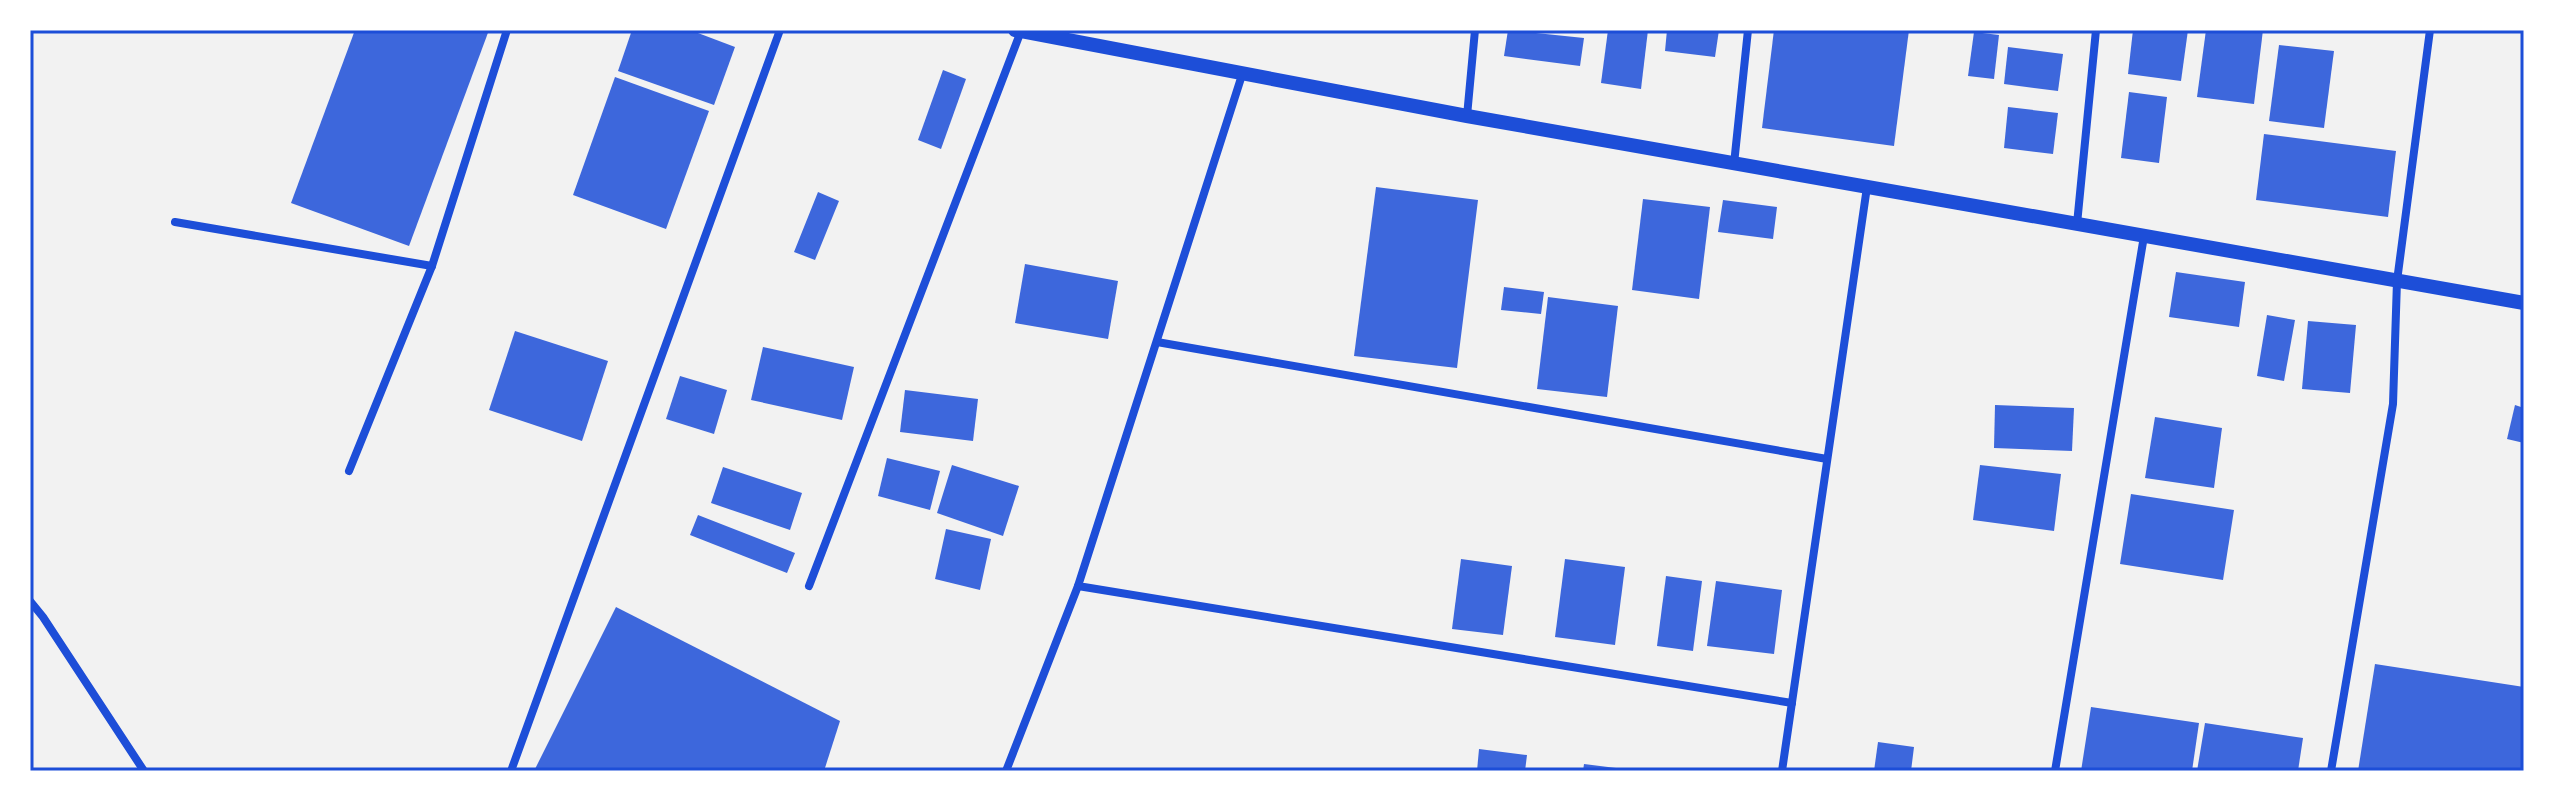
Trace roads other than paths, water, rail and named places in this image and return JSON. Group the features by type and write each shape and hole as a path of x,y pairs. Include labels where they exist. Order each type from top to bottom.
{"street":[{"path":"349,471 432,266 507,30"},
{"path":"511,771 780,30"},
{"path":"1467,116 1475,30"},
{"path":"1734,164 1748,30"},
{"path":"2077,224 2096,30"},
{"path":"2331,771 2393,404 2397,281 2430,30"},
{"path":"809,586 1018,31 1467,116 2524,303"},
{"path":"1006,771 1078,586 1242,75"},
{"path":"1782,771 1867,187"},
{"path":"175,222 432,266"},
{"path":"2055,771 2144,236"},
{"path":"1157,342 1827,459"},
{"path":"1078,586 1792,703"},
{"path":"30,601 144,771"}]}
